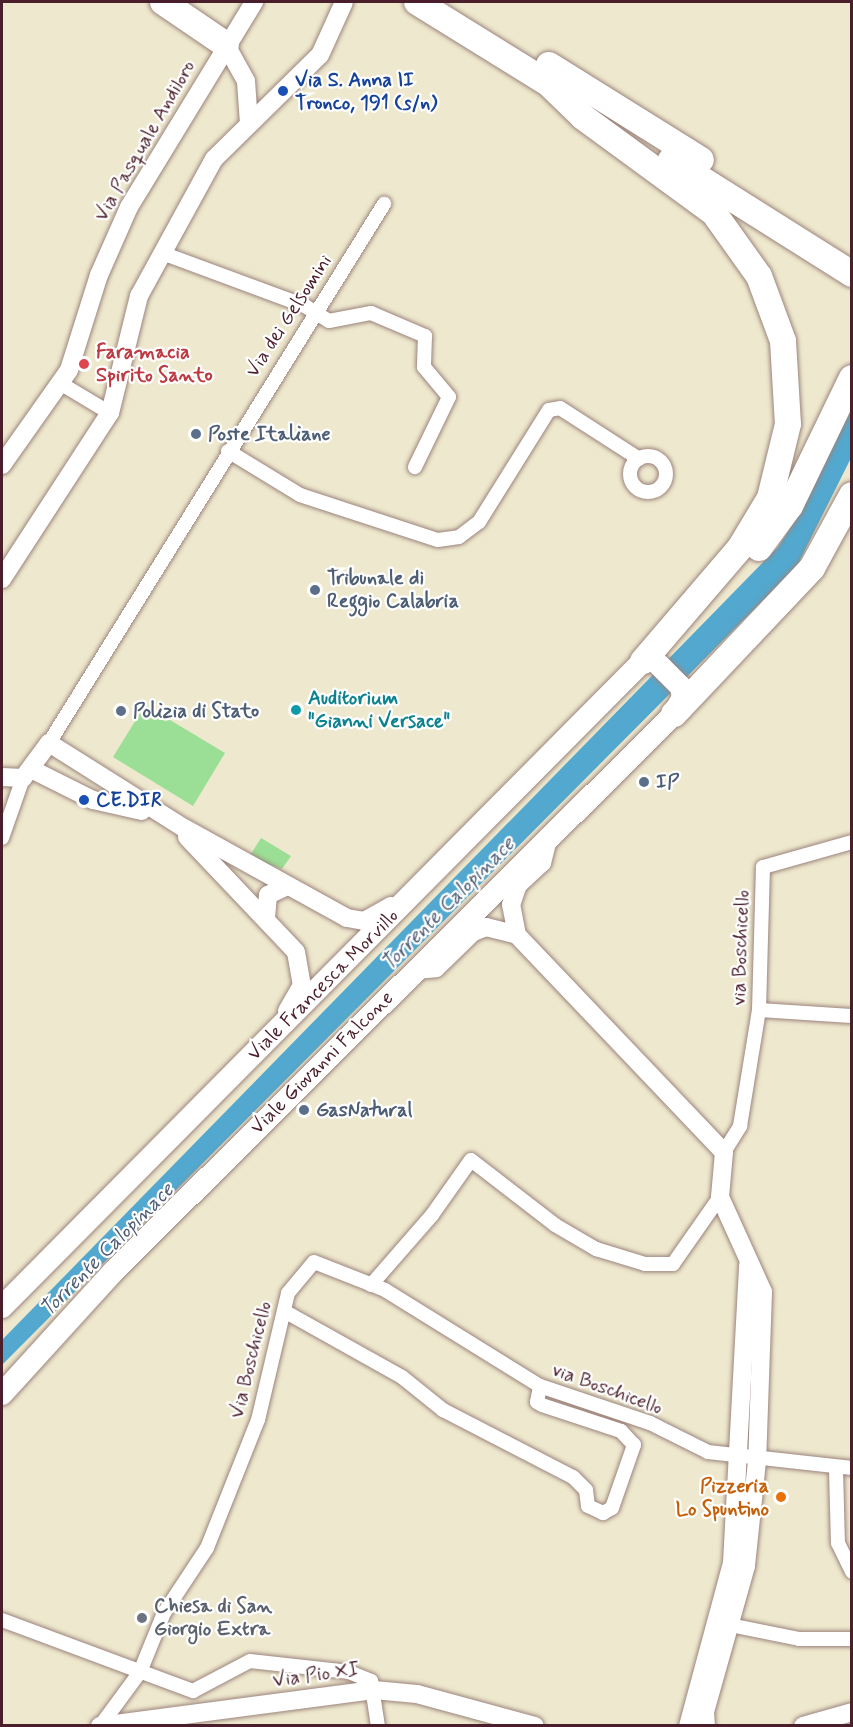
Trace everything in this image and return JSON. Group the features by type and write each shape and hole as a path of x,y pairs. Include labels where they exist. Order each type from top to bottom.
{"highway":[{"path":"163,2 226,45"},
{"path":"417,2 852,274"},
{"path":"448,2 852,255"},
{"path":"550,85 583,117 697,199 737,240 759,276 783,341 788,424 778,477 753,531 650,662"},
{"path":"650,662 769,537 808,471 852,378"},
{"path":"674,714 812,568 852,495"},
{"path":"674,714 705,693 804,600 852,531"}],"main road":[{"path":"650,662 681,687 683,697 674,714"},
{"name":"Viale Francesca Morvillo","path":"2,1307 420,888 650,662"},
{"name":"Viale Giovanni Falcone","path":"2,1394 112,1272 549,835 674,714"}],"street":[{"name":"Via Pasquale Andiloro","path":"2,465 60,383 129,207 254,2"},
{"path":"2,579 110,413 136,305 214,159 249,120 285,93 320,55 344,2"},
{"path":"226,45 246,81 249,120"},
{"name":"Via dei Gelsomini","path":"49,743 228,451 384,204"},
{"path":"162,253 315,312 334,322 371,313 386,316 425,336 424,367 449,397 415,466"},
{"path":"60,383 110,413"},
{"path":"228,451 300,495 438,540 459,537 479,522 549,410 560,408 639,459"},
{"path":"2,838 28,774 49,743 88,770 286,886 356,921 373,918 420,888"},
{"path":"78,794 88,770"},
{"path":"2,777 28,774 78,794 142,811 190,838 296,952 303,974 299,994 262,1046"},
{"path":"103,802 112,784"},
{"path":"517,935 511,905 518,885 542,863 549,835"},
{"name":"via Boschicello","path":"724,1152 740,1126 759,1010 763,867 852,842"},
{"path":"266,918 268,895 286,886"},
{"path":"415,970 436,968 473,932 486,927 517,935 724,1152 720,1197 748,1265 763,1292 757,1461 746,1566 688,1725"},
{"path":"759,1010 852,1016"},
{"path":"371,1285 471,1160 555,1225 596,1249 645,1264 673,1264 720,1197"},
{"name":"Via Boschicello","path":"101,1725 140,1672 164,1613 207,1548 258,1420 288,1293 314,1262 371,1285"},
{"path":"706,1725 705,1712 725,1624 732,1563 748,1265"},
{"name":"via Boschicello","path":"371,1285 540,1386 650,1423 708,1452 757,1461 836,1469 852,1468"},
{"path":"284,1311 402,1377 443,1410 573,1477 586,1490 588,1506 603,1513 612,1508 634,1445 621,1431 537,1402 540,1386"},
{"path":"836,1469 838,1543 852,1572"},
{"path":"2,1620 193,1691 250,1661 349,1671 371,1681 378,1725"},
{"path":"725,1624 799,1639 852,1640"},
{"name":"Via Pio XI","path":"101,1725 171,1722 374,1690 417,1694 535,1725"},
{"path":"803,1725 852,1712"}],"green space":[{"path":"145,705 225,753 193,806 113,757"},
{"path":"261,838 291,856 282,869 249,857"}],"water":[{"name":"Torrente Calopinace","path":"851,403 851,458 797,566 2,1365 2,1340 778,547 800,513"}],"place":[{"name":"Via S. Anna II Tronco, 191 (s/n)","path":"283,91"},
{"name":"Faramacia Spirito Santo","path":"84,364"},
{"name":"Poste Italiane","path":"196,434"},
{"name":"Tribunale di Reggio Calabria","path":"315,590"},
{"name":"Auditorium \"Gianni Versace\"","path":"296,710"},
{"name":"Polizia di Stato","path":"121,711"},
{"name":"IP","path":"644,782"},
{"name":"CE.DIR","path":"84,800"},
{"name":"GasNatural","path":"304,1110"},
{"name":"Pizzeria Lo Spuntino","path":"781,1497"},
{"name":"Chiesa di San Giorgio Extra","path":"142,1618"}]}
